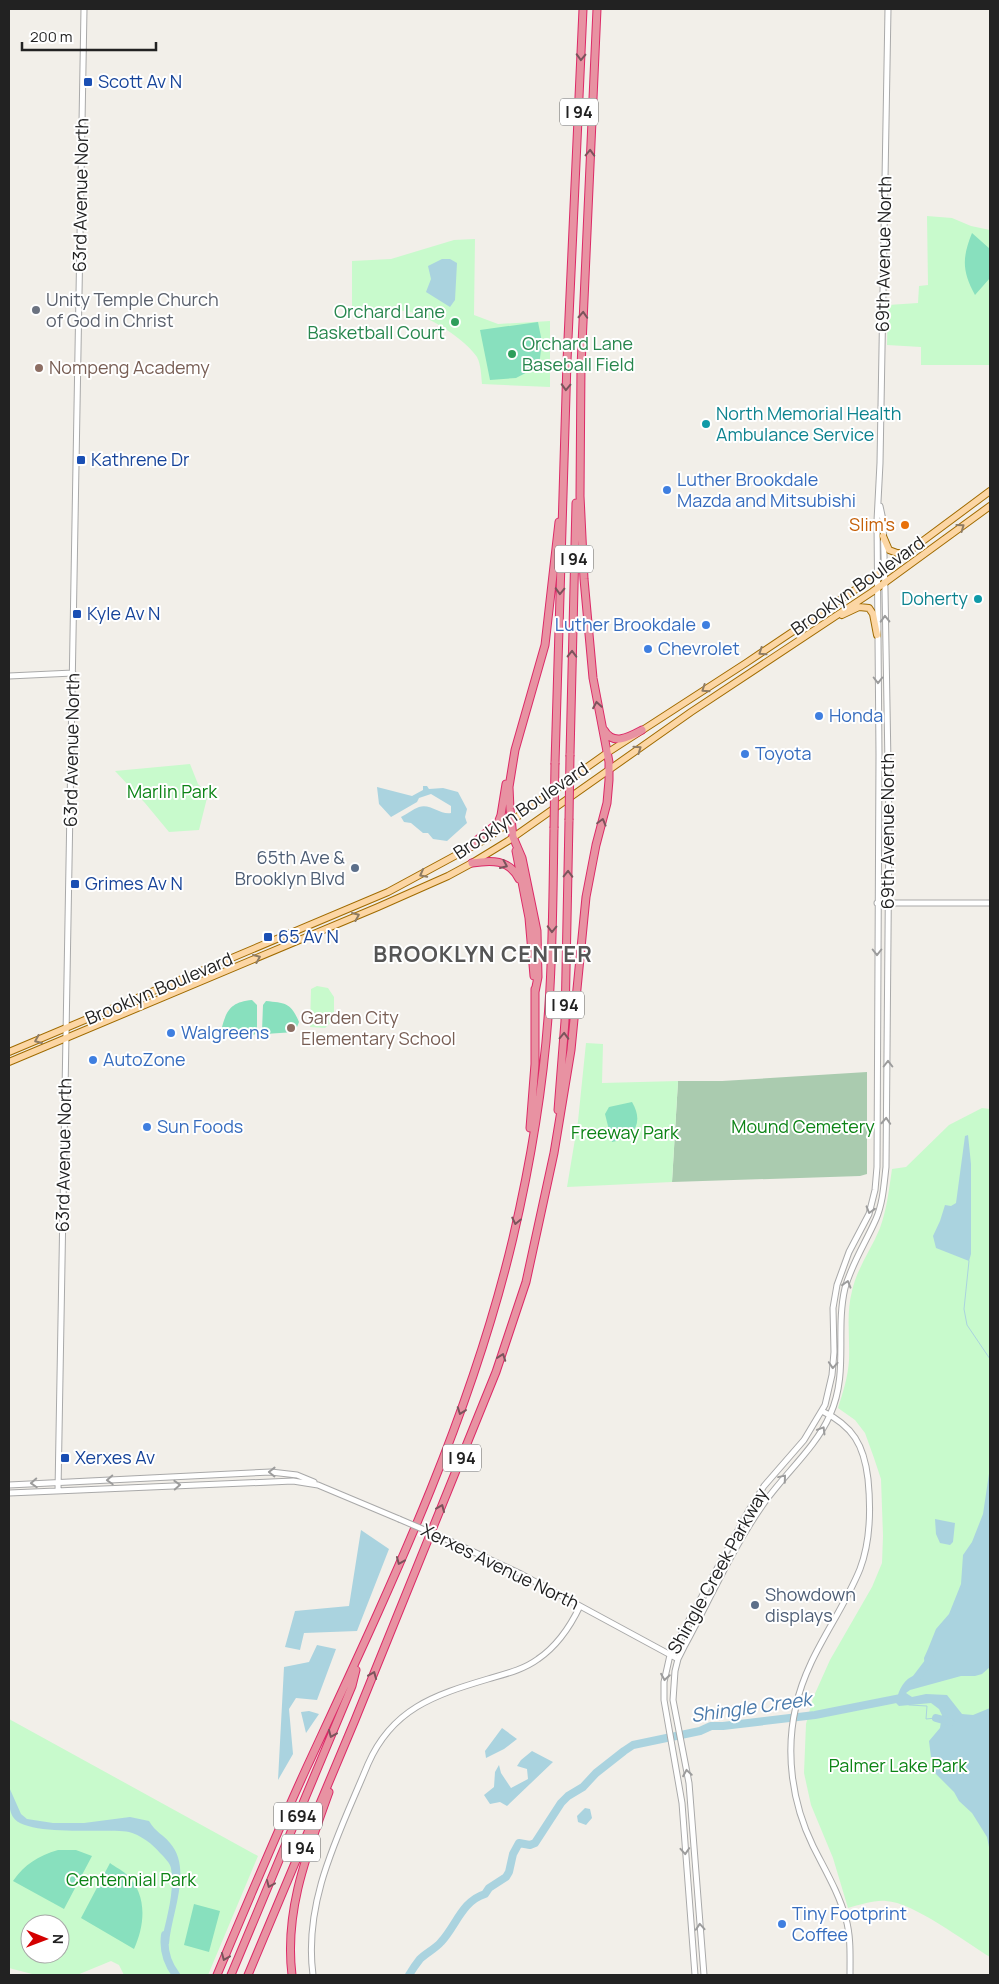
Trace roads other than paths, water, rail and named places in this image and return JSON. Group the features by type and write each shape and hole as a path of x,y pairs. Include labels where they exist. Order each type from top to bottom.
{"highway":[{"name":"I 94","path":"217,1975 279,1830 359,1655 435,1479 466,1396 501,1284 526,1174 541,1084 549,1004 562,508 583,9"},
{"name":"I 94","path":"248,1975 355,1720 496,1372 526,1282 546,1189 557,1118 563,1060 581,364 597,9"},
{"path":"546,1189 564,1102 578,992 586,897 606,803 610,769 593,678 584,579 580,496 581,364"},
{"path":"526,1174 535,1064 535,992 532,937 511,821 510,778 514,754 540,664 546,636 557,533 562,508"},
{"path":"465,850 492,829 500,819 510,759 523,724"},
{"path":"601,724 607,734 616,739 630,736 642,730"},
{"path":"514,840 522,858 536,931 538,978 535,992"},
{"path":"472,863 491,861 506,864 515,872 523,889"},
{"name":"I 694","path":"231,1975 352,1686 359,1655"},
{"path":"292,1975 291,1931 298,1884 355,1720"}],"main road":[{"name":"Brooklyn Boulevard","path":"9,1052 388,892 465,850 511,821 607,753 877,575 990,491"},
{"name":"Brooklyn Boulevard","path":"9,1062 378,907 448,876 514,840 691,712 827,622 990,506"},
{"path":"883,536 889,550 897,553 907,553"},
{"path":"827,622 859,607 866,607 874,614 877,635"}],"street":[{"name":"63rd Avenue North","path":"58,1491 84,9"},
{"name":"69th Avenue North","path":"877,1162 879,749 877,520 879,500 888,9"},
{"name":"69th Avenue North","path":"879,500 883,520 889,902 886,1162"},
{"path":"9,676 73,673"},
{"path":"877,903 990,902"},
{"name":"Shingle Creek Parkway","path":"695,1975 682,1803 664,1700 664,1682 670,1655 754,1502 764,1486 804,1440 822,1411 832,1375 834,1352 833,1308 837,1285 849,1252 869,1214 875,1190 877,1162"},
{"name":"Shingle Creek Parkway","path":"704,1975 690,1801 673,1700 673,1683 678,1659 757,1513 773,1490 813,1444 830,1415 842,1374 842,1313 845,1288 857,1255 877,1217 883,1193 886,1162"},
{"path":"822,1411 847,1427 856,1437 864,1454 870,1501 868,1537 855,1579 807,1669 794,1712 791,1765 796,1800 806,1830 842,1907 850,1941 850,1975"},
{"name":"Xerxes Avenue North","path":"9,1485 271,1472 297,1475 448,1540 520,1574 678,1659"},
{"name":"Xerxes Avenue North","path":"9,1493 286,1480 318,1485"},
{"path":"313,1975 311,1940 319,1886 368,1764 384,1736 412,1708 434,1696 519,1669 537,1660 552,1648 564,1634 580,1606"}],"water":[{"path":"442,259 450,259 457,263 455,300 450,307 426,292 431,279 428,266"},
{"path":"423,786 427,786 429,789 443,788 458,792 467,809 465,817 467,823 447,841 433,839 428,833 423,833 411,823 404,822 401,817 423,806 451,813 451,806 431,794 419,798 417,802 391,817 379,804 377,787 412,796 423,790"},
{"path":"968,1135 971,1164 971,1254 969,1261 936,1248 933,1236 945,1205 951,1206 956,1203 965,1136"},
{"path":"990,1467 990,1667 982,1674 961,1676 910,1690 906,1693 912,1697 926,1694 947,1695 962,1714 973,1715 990,1708 990,1852 987,1837 972,1813 935,1773 932,1765 929,1741 940,1728 942,1715 939,1709 931,1703 899,1706 896,1703 899,1692 905,1682 925,1669 924,1658 936,1629 949,1614 961,1584 963,1555 972,1542 983,1514"},
{"path":"935,1519 955,1523 953,1542 950,1545 940,1543 936,1534"},
{"path":"361,1530 389,1549 357,1631 304,1633 300,1650 285,1647 295,1611 349,1606"},
{"path":"317,1645 336,1649 317,1700 296,1698 289,1709 293,1754 278,1780 284,1667 309,1662"},
{"path":"309,1711 319,1714 306,1733 301,1712"},
{"path":"502,1728 517,1739 504,1749 486,1758 485,1751"},
{"path":"532,1751 553,1762 507,1806 500,1802 490,1804 484,1795 494,1787 495,1772 499,1765 501,1773 511,1788 528,1779 527,1769 517,1766"},
{"path":"9,1787 21,1814 27,1819 53,1823 84,1823 130,1817 149,1821 170,1843 177,1854 180,1866 179,1892 169,1944 161,1944 171,1896 171,1868 168,1862 150,1843 142,1837 129,1832 49,1829 20,1823 13,1817 10,1810"},
{"path":"585,1808 590,1809 592,1818 586,1825 578,1822 577,1816"}],"waterway":[{"path":"969,1261 964,1309 967,1325 990,1359"},
{"name":"Shingle Creek","path":"915,1680 931,1659"},
{"name":"Shingle Creek","path":"409,1975 420,1959 441,1942 465,1908 477,1897 485,1894 489,1888 506,1877 513,1854 519,1843 530,1845 535,1843 561,1803 633,1745 700,1731 711,1726 815,1715 901,1698"},
{"path":"909,1705 927,1706 926,1719 936,1718"},
{"path":"936,1718 950,1722"},
{"name":"Shingle Creek","path":"165,1935 166,1956 176,1975"}],"place":[{"name":"Scott Av N","path":"88,82"},
{"name":"Unity Temple Church of God in Christ","path":"36,310"},
{"name":"Orchard Lane Basketball Court","path":"455,322"},
{"name":"Orchard Lane Baseball Field","path":"512,354"},
{"name":"Nompeng Academy","path":"39,368"},
{"name":"North Memorial Health Ambulance Service","path":"706,424"},
{"name":"Kathrene Dr","path":"81,460"},
{"name":"Luther Brookdale Mazda and Mitsubishi","path":"667,490"},
{"name":"Slim's","path":"905,525"},
{"name":"Doherty","path":"978,599"},
{"name":"Kyle Av N","path":"77,614"},
{"name":"Luther Brookdale","path":"706,625"},
{"name":"Chevrolet","path":"648,649"},
{"name":"Honda","path":"819,716"},
{"name":"Toyota","path":"745,754"},
{"name":"65th Ave & Brooklyn Blvd","path":"355,868"},
{"name":"Grimes Av N","path":"75,884"},
{"name":"65 Av N","path":"268,937"},
{"name":"Garden City Elementary School","path":"291,1028"},
{"name":"Walgreens","path":"171,1033"},
{"name":"AutoZone","path":"93,1060"},
{"name":"Sun Foods","path":"147,1127"},
{"name":"Xerxes Av","path":"65,1458"},
{"name":"Showdown displays","path":"755,1605"},
{"name":"Tiny Footprint Coffee","path":"782,1924"}],"district":[{"name":"BROOKLYN CENTER","path":"483,954"}],"park label":[{"name":"Marlin Park","path":"172,792"},
{"name":"Mound Cemetery","path":"803,1127"},
{"name":"Freeway Park","path":"625,1133"},
{"name":"Palmer Lake Park","path":"898,1766"},
{"name":"Centennial Park","path":"131,1880"}]}
